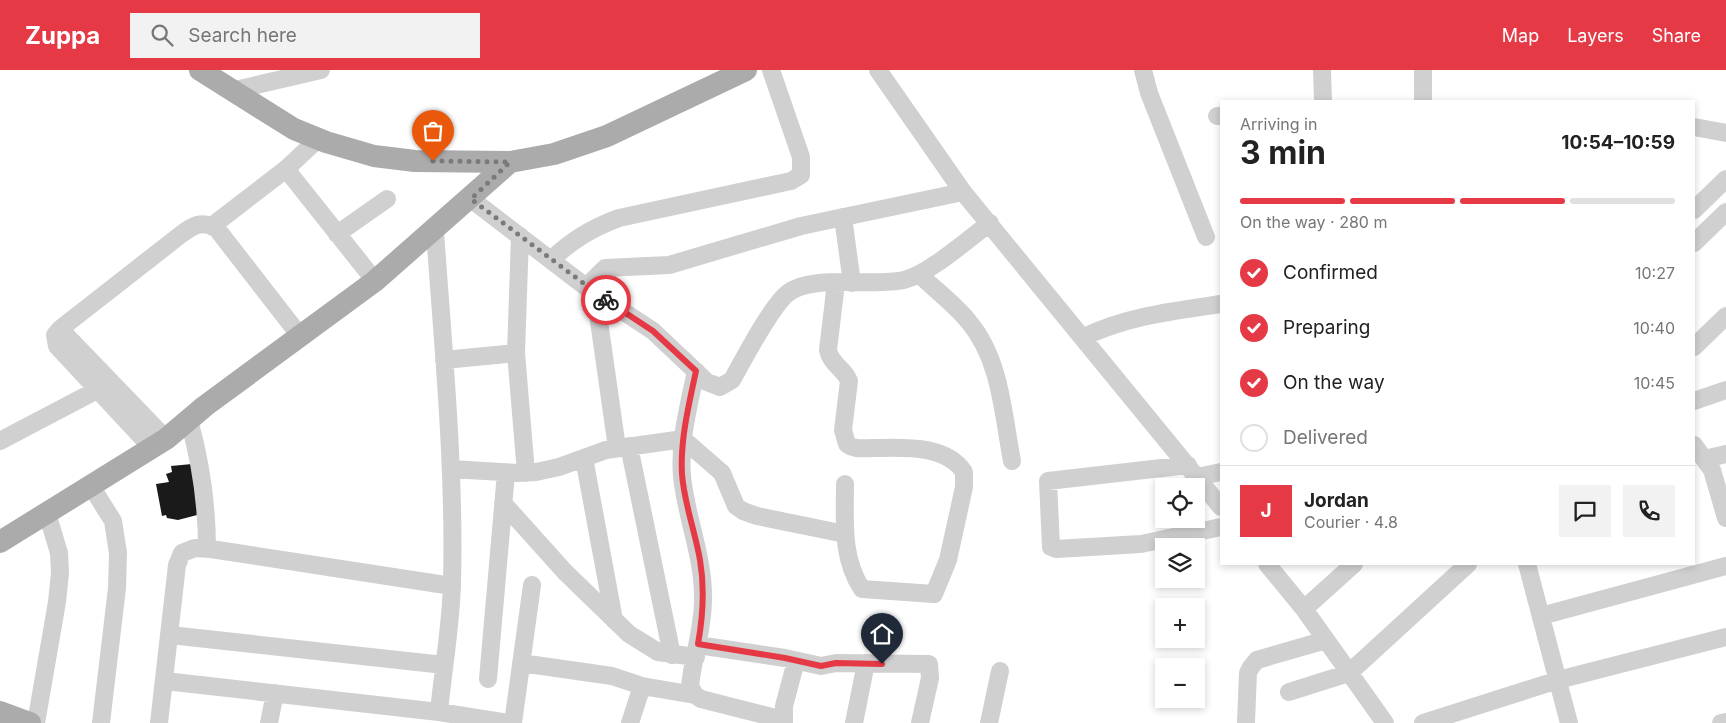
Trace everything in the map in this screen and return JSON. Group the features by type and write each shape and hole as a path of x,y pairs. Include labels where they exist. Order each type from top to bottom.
{"main road":[{"path":"200,70 235,90 294,129 318,139 374,156 415,161 510,162 554,154 607,136 746,70"},
{"path":"0,542 159,443 375,281 435,231 510,162"},
{"path":"0,712 30,723"}],"street":[{"path":"235,90 322,70"},
{"path":"551,260 576,238 599,225 619,218 792,181 801,175 801,156 771,70"},
{"path":"878,70 964,192 1220,506"},
{"path":"1143,70 1149,93 1206,237"},
{"path":"1322,70 1323,100"},
{"path":"1423,70 1423,100"},
{"path":"1695,127 1726,133"},
{"path":"212,226 286,169 318,139"},
{"path":"286,169 375,281"},
{"path":"1695,242 1723,221 1697,208 1726,179"},
{"path":"672,655 623,447 591,290 605,268 669,265 801,226 964,192"},
{"path":"337,234 387,199"},
{"path":"471,199 591,290 653,331 714,386 726,385 732,380 780,302 787,294 802,286 895,281 918,274 990,223"},
{"path":"843,217 844,283 828,350 829,358 846,375 849,381 843,430 847,444 859,448 917,448 950,459 964,472 964,487 948,560 934,594 862,589 850,564 845,534 845,484"},
{"path":"159,443 96,390 57,346 55,335 60,329 193,226 199,223 217,229 300,336"},
{"path":"435,231 451,469 452,586 438,712"},
{"path":"520,236 516,353 526,473"},
{"path":"918,274 969,322 989,356 997,379 1012,461"},
{"path":"1084,337 1110,325 1141,316 1220,304"},
{"path":"1695,346 1726,316"},
{"path":"60,329 159,443"},
{"path":"444,360 516,353"},
{"path":"695,695 690,686 702,623 703,586 700,562 683,483 681,462 696,371"},
{"path":"0,441 96,390"},
{"path":"1695,401 1726,390"},
{"path":"189,420 198,452 205,494 207,548"},
{"path":"451,469 526,473 559,467 623,447 684,438 722,473 736,506 743,511 757,516 845,534"},
{"path":"1695,446 1712,470 1726,518"},
{"path":"1704,459 1726,454"},
{"path":"584,458 614,620"},
{"path":"1220,472 1192,471 1048,481 1051,547 1056,549 1141,544 1220,528"},
{"path":"488,679 506,473"},
{"path":"91,486 113,520 118,553 117,588 101,723"},
{"path":"503,504 565,572 614,620 647,647 672,655 697,651 796,661 821,666 836,663 929,664 930,678 920,723"},
{"path":"36,723 57,602 60,573 59,553 48,513"},
{"path":"159,723 178,558 189,549 207,548 452,586"},
{"path":"1268,565 1304,609 1385,723"},
{"path":"1304,609 1353,565"},
{"path":"1289,692 1349,672 1467,565"},
{"path":"1527,565 1569,723"},
{"path":"1541,616 1726,566"},
{"path":"513,723 532,585"},
{"path":"170,635 444,665"},
{"path":"1423,723 1558,680 1726,637"},
{"path":"1246,722 1248,673 1257,660 1326,640"},
{"path":"521,662 612,676 642,686 695,695 784,721 784,706 796,661"},
{"path":"854,723 866,663"},
{"path":"989,723 1000,671"},
{"path":"165,681 438,712 508,723"},
{"path":"630,723 642,686"},
{"path":"269,723 275,693"},
{"path":"1721,723 1726,722"}],"building":[{"path":"192,464 201,514 178,520 167,518 166,515 162,516 156,484 169,482 166,474 172,472 171,466"}],"way so far":[{"path":"433,161 510,162 471,199 586,287 606,300"}],"route":[{"path":"606,300 653,331 696,371 681,462 684,490 700,562 703,586 704,600 698,644 785,658 821,666 836,663 882,664"}]}
